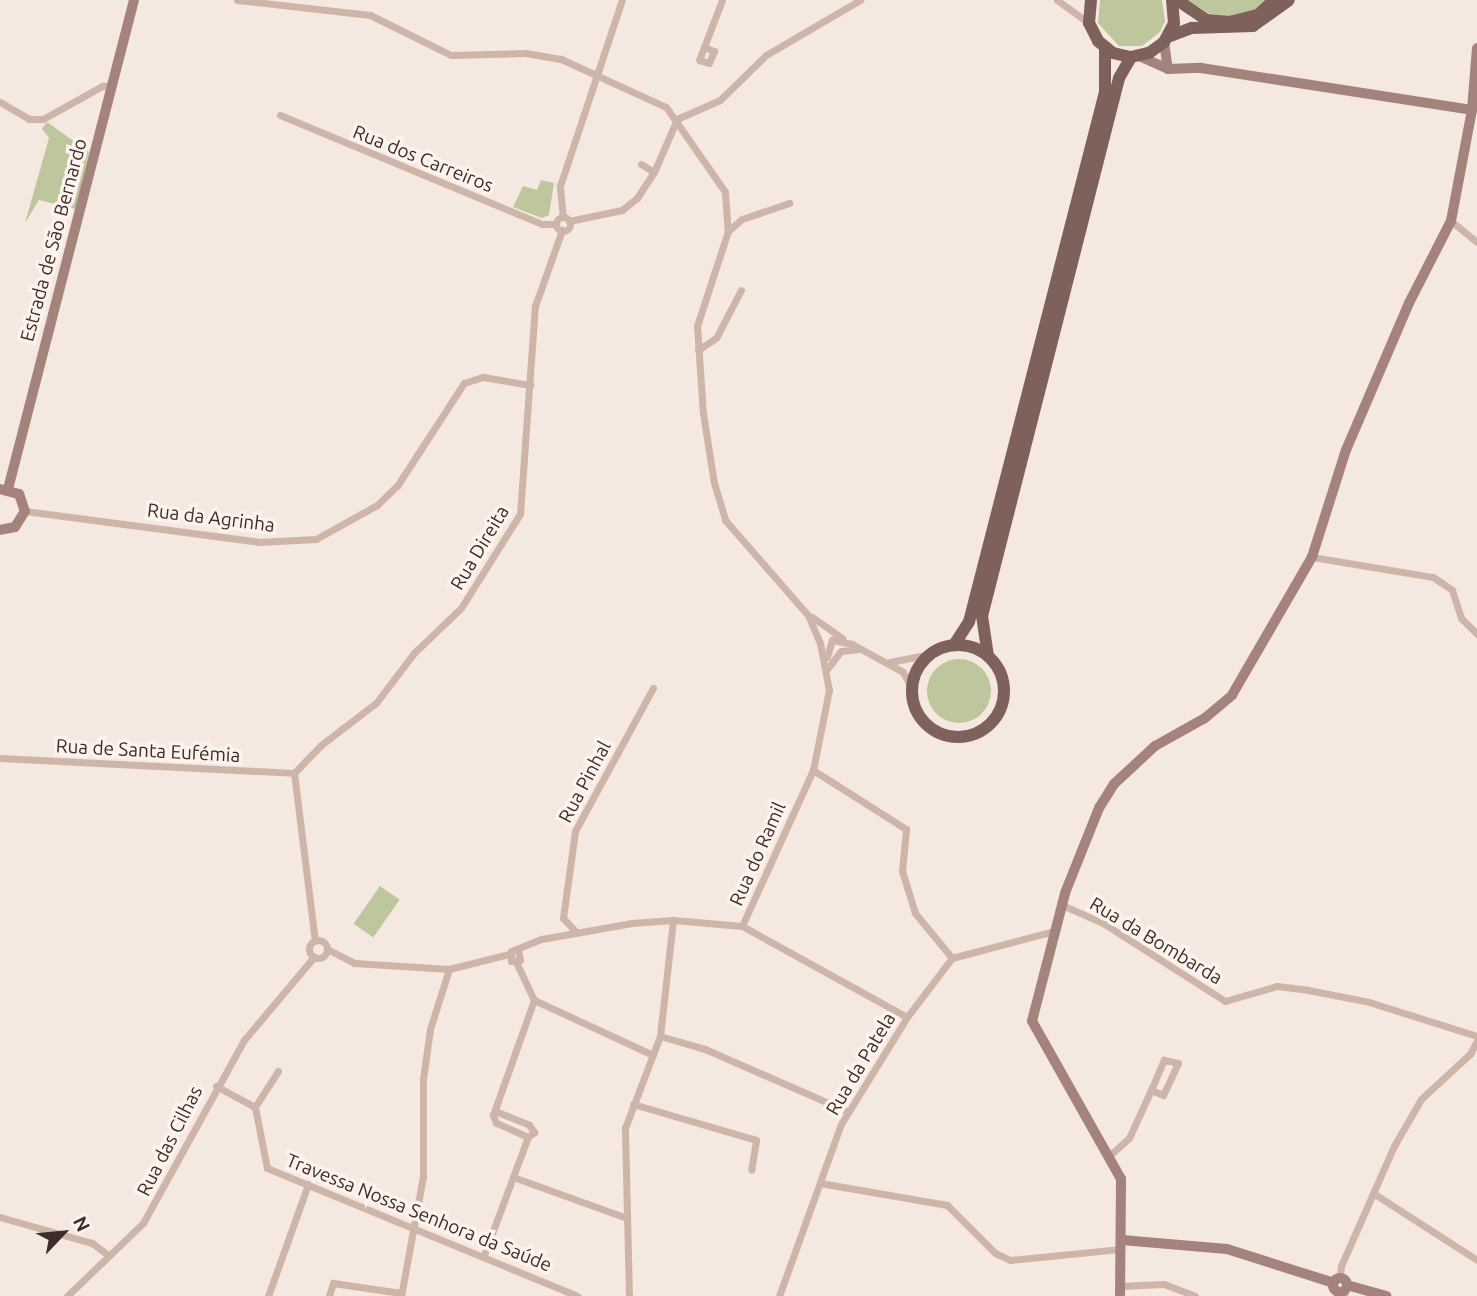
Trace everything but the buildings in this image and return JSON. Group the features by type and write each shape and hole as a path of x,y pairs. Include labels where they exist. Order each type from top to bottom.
{"main road":[{"path":"1091,0 1089,23 1105,47 1105,92 969,622 954,645 930,654 915,675 912,688 919,715 934,730 954,737 981,732 992,723 1004,700 1002,676 988,656 982,616 1119,78 1135,57 1192,28 1253,26 1289,0"},
{"path":"1166,40 1174,23 1175,0 1207,20 1229,22 1258,15 1274,0"},
{"path":"1105,47 1135,57"},
{"path":"954,645 988,656"}],"street":[{"name":"Estrada de São Bernardo","path":"4,489 134,0"},
{"path":"237,0 283,8 313,4 370,15 451,55 544,54 666,107 720,181 728,204 728,231 699,311 698,351 712,472 725,520 808,615 859,649 889,662 903,672 912,688"},
{"path":"559,227 568,228 561,186 622,0"},
{"path":"704,47 722,0"},
{"path":"559,227 566,219 622,210 637,198 654,172 677,119 720,100 766,55 845,3 860,0"},
{"path":"1057,0 1089,23"},
{"path":"1166,40 1168,69"},
{"path":"1195,1296 1164,1284 1120,1291 1124,1194 1109,1156 1032,1021 1062,905 1083,843 1114,784 1155,746 1205,718 1232,695 1312,557 1346,450 1409,303 1451,221 1472,110 1477,48"},
{"path":"1135,57 1168,69 1201,68 1472,110"},
{"path":"0,102 29,118 43,119 102,86 113,85"},
{"name":"Rua dos Carreiros","path":"280,115 400,168 542,223 559,227"},
{"path":"641,164 654,172"},
{"path":"728,231 742,219 789,203"},
{"path":"1451,221 1477,242"},
{"name":"Rua Direita","path":"294,773 321,745 376,703 414,653 469,598 522,509 536,306 559,227"},
{"path":"698,351 716,338 741,290"},
{"name":"Rua da Agrinha","path":"25,510 259,542 316,539 377,505 397,486 464,383 483,377 530,385"},
{"path":"0,530 15,527 25,510 19,494 4,489"},
{"path":"1312,557 1433,577 1452,590 1461,618 1477,634"},
{"path":"808,615 828,668"},
{"path":"828,668 826,651 832,640 852,644"},
{"path":"828,668 841,651 859,649"},
{"path":"889,662 930,654"},
{"name":"Rua do Ramil","path":"327,949 354,963 449,969 509,954 541,939 577,932 673,920 742,926 813,770 827,715 828,668"},
{"name":"Rua Pinhal","path":"577,932 563,918 575,831 653,688"},
{"name":"Rua de Santa Eufémia","path":"0,758 294,773"},
{"path":"813,770 906,830 902,871 915,913 952,958 1055,931"},
{"path":"294,773 314,941 309,949 314,957 324,956 327,949 323,942 314,941"},
{"name":"Rua da Bombarda","path":"1062,905 1103,923 1226,1001 1277,986 1308,990 1369,1002 1477,1039"},
{"path":"629,1296 625,1128 660,1036 673,920"},
{"path":"742,926 908,1017"},
{"path":"516,962 521,955 518,950"},
{"path":"509,954 516,962 534,1000 653,1055"},
{"name":"Rua das Cilhas","path":"66,1296 143,1223 165,1190 192,1126 244,1040 314,957"},
{"name":"Rua da Patela","path":"779,1296 849,1112 908,1017 952,958"},
{"path":"329,1296 333,1283 401,1294 423,1177 423,1079 430,1030 449,969"},
{"path":"528,1137 496,1123 495,1111 534,1000"},
{"path":"660,1036 705,1049 849,1112"},
{"path":"1342,1287 1341,1266 1373,1193 1421,1100 1470,1054 1477,1039"},
{"path":"1109,1156 1129,1138 1164,1060 1178,1063 1163,1095 1151,1090"},
{"path":"216,1086 255,1107 278,1071"},
{"path":"633,1104 756,1140 751,1170"},
{"name":"Travessa Nossa Senhora da Saúde","path":"255,1107 267,1168 412,1225 578,1296"},
{"path":"484,1255 528,1137 534,1132 529,1125 495,1111"},
{"path":"513,1177 627,1218"},
{"path":"820,1183 947,1205 995,1253 1010,1260 1121,1244 1227,1249 1342,1287 1386,1296"},
{"path":"268,1296 308,1184"},
{"path":"1373,1193 1477,1260"},
{"path":"0,1217 92,1243 108,1255"}],"green space":[{"path":"1100,0 1162,0 1165,21 1160,32 1142,46 1119,46 1098,23"},
{"path":"1187,0 1267,0 1257,9 1225,17 1208,13"},
{"path":"47,122 89,152 76,209 39,200 25,223 49,138 42,129"},
{"path":"541,180 554,183 549,215 542,218 513,207 523,186 537,190"},
{"path":"953,659 965,659 982,668 989,679 989,703 982,714 965,723 953,723 941,718 932,709 927,697 927,685 932,673 941,664"},
{"path":"380,886 400,900 373,937 354,924"}]}
